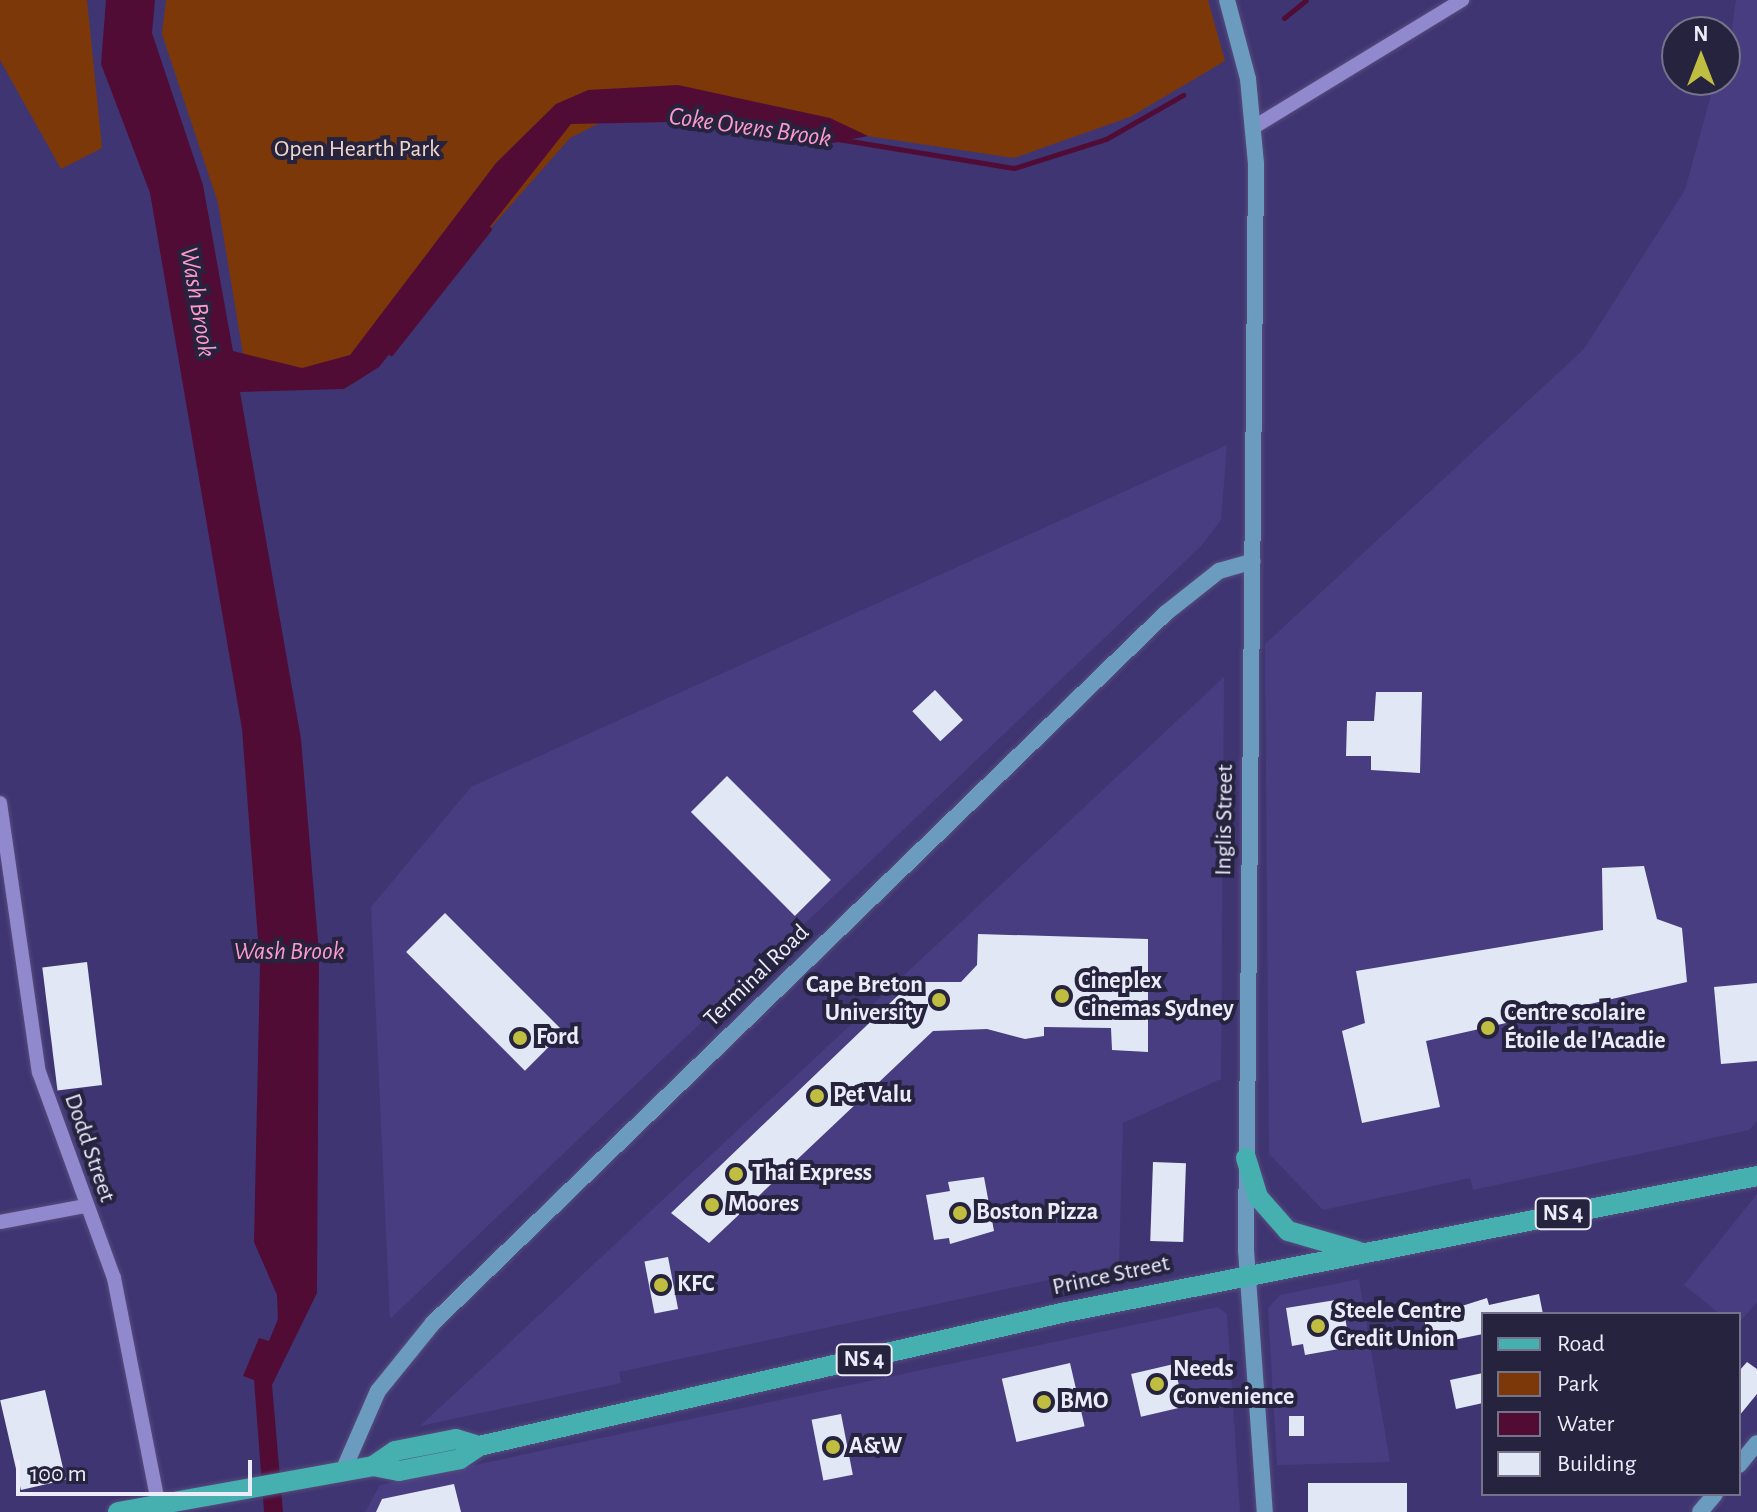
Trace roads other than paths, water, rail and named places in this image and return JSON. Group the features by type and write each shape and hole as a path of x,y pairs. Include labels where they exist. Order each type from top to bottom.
{"main road":[{"path":"1246,1158 1258,1197 1288,1231 1369,1254"},
{"name":"Prince Street","path":"118,1512 373,1466 395,1451 456,1439 479,1446 1247,1273 1369,1254 1757,1176"}],"street":[{"name":"Inglis Street","path":"1227,0 1254,127 1246,1158 1247,1273 1265,1512"},
{"path":"1254,127 1462,0"},
{"name":"Terminal Road","path":"343,1471 378,1391 433,1323 1166,613 1219,571 1253,561"},
{"name":"Dodd Street","path":"0,803 39,1072 121,1302 158,1503"},
{"path":"0,1222 85,1206"},
{"path":"1741,1463 1757,1443"},
{"path":"1700,1512 1713,1496"}],"water":[{"name":"Wash Brook","path":"106,0 155,0 152,33 203,185 233,351 302,368 350,355 496,163 556,104 588,90 678,85 830,118 868,136 822,145 668,122 571,124 379,367 344,389 240,392 301,739 319,953 317,1293 272,1385 283,1512 264,1512 254,1380 243,1376 259,1338 269,1341 278,1319 277,1295 254,1242 260,966 242,729 150,193 101,64"}],"waterway":[{"name":"Coke Ovens Brook","path":"1284,18 1306,0"},
{"name":"Coke Ovens Brook","path":"838,139 1014,168 1106,139 1183,95"},
{"name":"Coke Ovens Brook","path":"391,353 489,229"}],"place":[{"name":"Cineplex Cinemas Sydney","path":"1062,996"},
{"name":"Cape Breton University","path":"939,1000"},
{"name":"Centre scolaire Étoile de l'Acadie","path":"1488,1028"},
{"name":"Ford","path":"520,1038"},
{"name":"Pet Valu","path":"817,1096"},
{"name":"Thai Express","path":"736,1174"},
{"name":"Moores","path":"712,1205"},
{"name":"Boston Pizza","path":"960,1213"},
{"name":"KFC","path":"661,1285"},
{"name":"Steele Centre Credit Union","path":"1318,1326"},
{"name":"Needs Convenience","path":"1157,1384"},
{"name":"BMO","path":"1044,1402"},
{"name":"A&W","path":"833,1447"}],"park label":[{"name":"Open Hearth Park","path":"357,150"}]}
